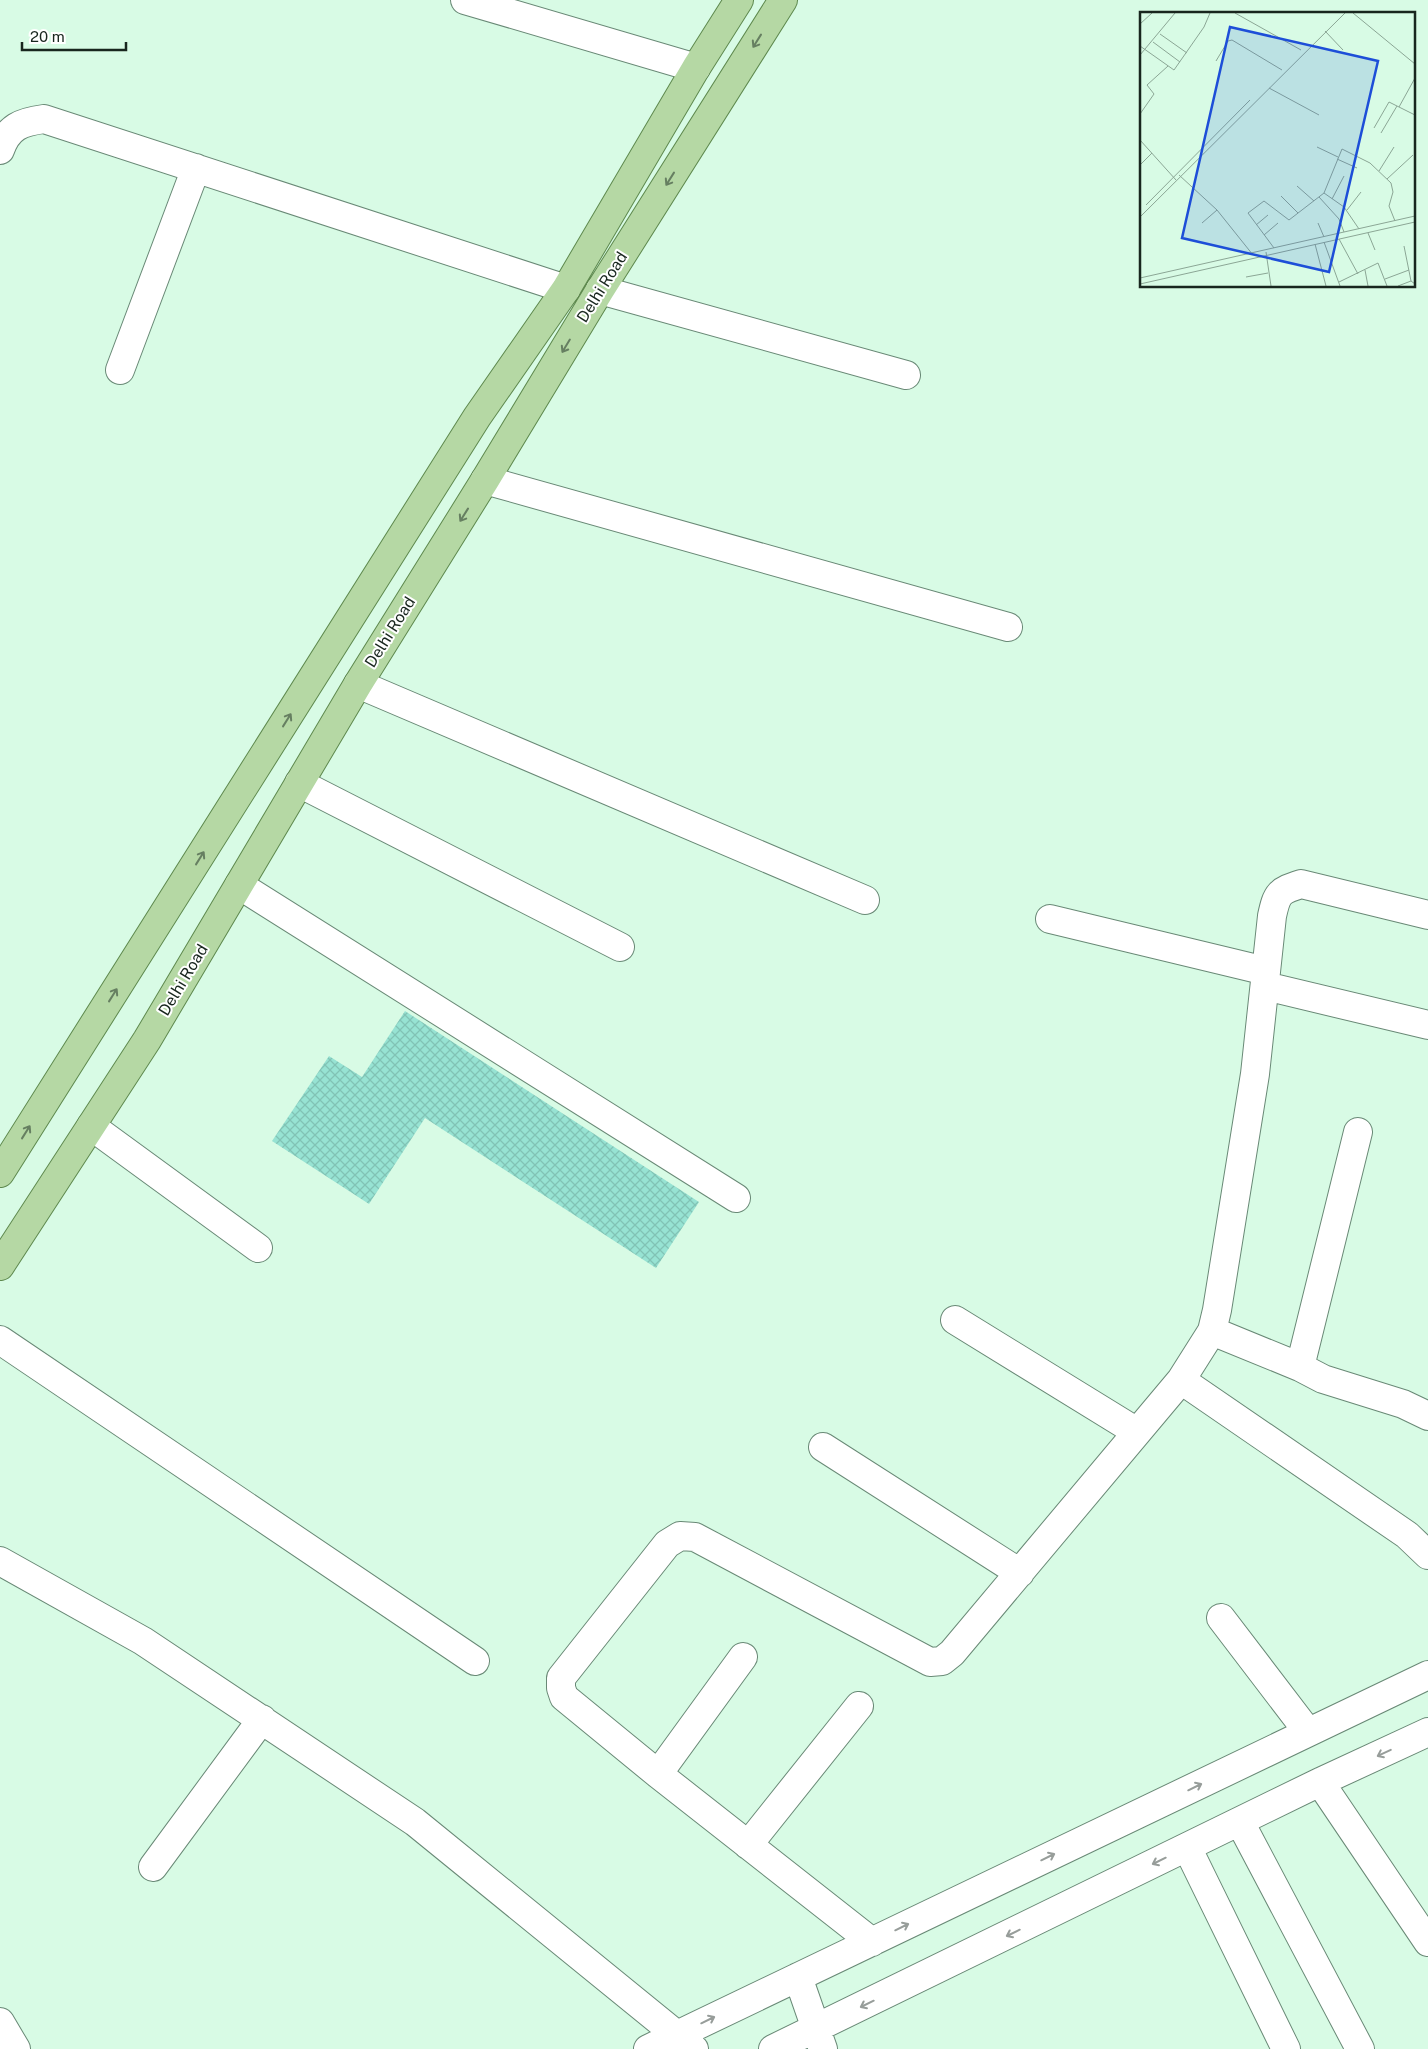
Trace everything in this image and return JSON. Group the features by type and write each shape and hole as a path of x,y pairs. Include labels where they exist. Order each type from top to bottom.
{"main road":[{"path":"0,1174 477,417 566,289 696,68 739,0"},
{"name":"Delhi Road","path":"0,1266 148,1040 358,684 486,480 600,290 783,0"}],"street":[{"path":"465,0 696,68"},
{"path":"0,150 5,136 24,121 44,119 566,289"},
{"path":"120,370 196,168"},
{"path":"600,290 906,375"},
{"path":"486,480 1008,627"},
{"path":"358,684 865,900"},
{"path":"299,783 620,947"},
{"path":"239,884 736,1198"},
{"path":"872,1942 658,1774 564,1697 561,1688 561,1678 667,1544 680,1536 695,1537 930,1662 942,1661 952,1653 1181,1380 1212,1331 1255,1074 1275,901 1284,890 1301,884 1428,914"},
{"path":"1050,919 1266,978 1428,1025"},
{"path":"91,1126 258,1248"},
{"path":"1300,1367 1358,1132"},
{"path":"955,1320 1137,1432"},
{"path":"1212,1331 1300,1367 1323,1379 1403,1404 1428,1416"},
{"path":"0,1340 475,1661"},
{"path":"1181,1380 1407,1535 1428,1555"},
{"path":"823,1447 1020,1572"},
{"path":"0,1561 143,1641 262,1718 415,1822 686,2042"},
{"path":"1221,1618 1308,1732"},
{"path":"658,1774 743,1657"},
{"path":"648,2049 686,2042 798,1977 1428,1675"},
{"path":"748,1845 859,1706"},
{"path":"153,1867 262,1718"},
{"path":"773,2049 819,2039 1187,1848 1320,1782 1428,1732"},
{"path":"1320,1782 1428,1942"},
{"path":"1240,1822 1360,2049"},
{"path":"1187,1848 1286,2049"},
{"path":"798,1977 819,2039"},
{"path":"0,2022 16,2049"}],"building":[{"path":"405,1011 699,1202 656,1268 425,1118 369,1204 272,1141 329,1056 362,1077"}]}
